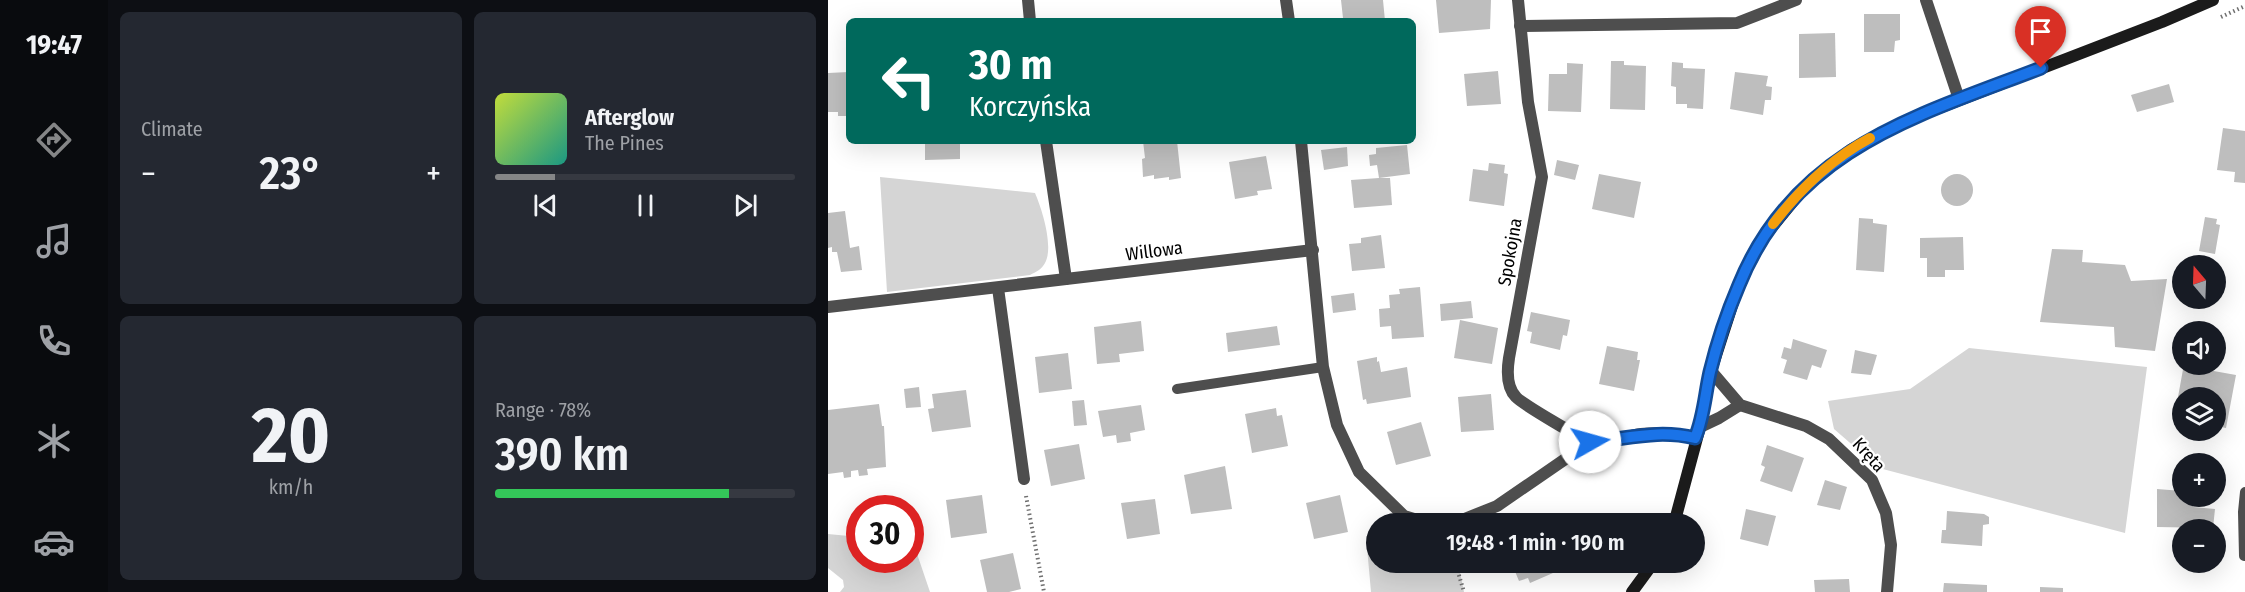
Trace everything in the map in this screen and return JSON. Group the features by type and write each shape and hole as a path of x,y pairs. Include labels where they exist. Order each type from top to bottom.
{"main road":[{"path":"1677,513 1698,433 1711,371 1726,320 1747,266 1763,238 1792,201 1826,168 1866,140 1903,122 2213,0"},
{"path":"1632,592 1646,573"}],"street":[{"path":"1028,0 1030,18"},
{"path":"1286,0 1288,18"},
{"path":"1518,0 1520,26 1737,23 1796,0"},
{"path":"1926,0 1959,99"},
{"name":"Spokojna","path":"1520,26 1528,102 1542,177 1507,372 1509,386 1515,397 1530,408 1590,442"},
{"path":"1046,144 1066,279"},
{"path":"1301,144 1323,367 1337,425 1359,472 1401,513"},
{"name":"Willowa","path":"828,307 1313,250"},
{"path":"998,288 1024,478"},
{"path":"1480,513 1497,506 1590,442 1641,434 1698,433 1740,405 1711,371"},
{"name":"Kręta","path":"1740,405 1806,426 1829,439 1872,480 1886,513 1891,544 1887,592"}],"lane":[{"path":"1177,389 1323,367"},
{"path":"2244,556 2245,492"}],"path":[{"path":"1024,478 1026,504 1044,592"},
{"path":"1458,573 1464,592"}],"shaded area":[{"path":"880,177 1035,193 1048,238 1045,263 1041,269 1030,275 887,292"},
{"path":"1969,348 2147,367 2125,533 1879,468 1834,429 1828,401 1910,389"},
{"path":"828,534 846,536 846,573 924,573 930,592 840,592 844,587 843,580 828,568"},
{"path":"1369,573 1460,573 1464,592 1371,592"}],"building":[{"path":"1341,0 1383,0 1385,18 1343,18"},
{"path":"1436,0 1491,0 1490,29 1439,33"},
{"path":"1864,14 1900,14 1900,40 1895,41 1894,52 1864,52"},
{"path":"1835,33 1836,77 1799,78 1799,34"},
{"path":"1611,61 1624,61 1624,65 1646,66 1645,110 1610,109"},
{"path":"1672,62 1683,63 1683,68 1705,69 1703,109 1687,108 1687,104 1676,104 1676,87 1671,86"},
{"path":"1567,63 1583,64 1581,112 1548,111 1549,74 1567,74"},
{"path":"1498,71 1501,104 1467,106 1464,74"},
{"path":"846,72 846,116 838,116 838,112 828,112 828,73"},
{"path":"1735,72 1768,76 1766,86 1772,87 1771,100 1765,100 1763,115 1730,109"},
{"path":"2169,84 2174,102 2137,112 2131,95"},
{"path":"2223,128 2245,131 2245,183 2234,182 2235,172 2217,170"},
{"path":"925,144 960,144 960,159 925,160"},
{"path":"1143,144 1177,144 1181,178 1169,180 1169,177 1154,179 1154,175 1143,177 1142,159 1145,158"},
{"path":"1407,145 1410,174 1379,178 1377,165 1370,166 1369,155 1376,154 1376,148"},
{"path":"1347,147 1348,166 1324,170 1321,150"},
{"path":"1266,156 1272,189 1257,191 1258,195 1235,199 1229,162"},
{"path":"1557,160 1579,165 1575,180 1554,175"},
{"path":"1489,163 1505,165 1504,173 1508,174 1504,206 1469,201 1473,169 1488,171"},
{"path":"1599,174 1641,182 1634,218 1592,209"},
{"path":"1957,174 1968,179 1973,190 1968,201 1957,206 1946,201 1941,190 1946,179"},
{"path":"1390,178 1392,205 1354,208 1351,180"},
{"path":"845,211 850,248 859,246 862,270 841,272 837,252 832,252 832,247 828,248 828,213"},
{"path":"2205,217 2217,219 2216,224 2220,225 2215,254 2199,251"},
{"path":"1859,218 1873,219 1873,223 1887,225 1884,272 1856,270"},
{"path":"1381,235 1385,268 1352,271 1349,244 1361,243 1361,238"},
{"path":"1963,237 1964,270 1945,270 1945,277 1927,277 1927,258 1920,258 1920,238"},
{"path":"2052,249 2083,250 2082,262 2125,265 2131,281 2167,279 2155,351 2115,347 2114,327 2040,322"},
{"path":"1420,287 1424,337 1392,339 1391,326 1380,327 1379,309 1390,308 1389,295 1400,294 1399,289"},
{"path":"1354,293 1356,310 1333,313 1331,296"},
{"path":"1471,301 1473,318 1441,321 1440,304"},
{"path":"1531,312 1570,320 1567,336 1563,335 1560,350 1530,343 1532,332 1527,331"},
{"path":"1460,320 1498,328 1492,364 1454,358"},
{"path":"1141,321 1144,351 1119,354 1120,362 1097,364 1094,327"},
{"path":"1277,326 1280,345 1228,352 1226,333"},
{"path":"1793,339 1827,350 1821,368 1812,365 1807,380 1783,373 1787,360 1781,358 1784,347 1791,349"},
{"path":"1607,346 1638,352 1637,360 1640,360 1634,391 1599,384"},
{"path":"1855,350 1877,355 1871,375 1851,373"},
{"path":"1068,353 1072,389 1039,393 1035,357"},
{"path":"1377,357 1381,372 1407,367 1411,397 1367,404 1366,399 1363,400 1357,361"},
{"path":"2182,375 2236,375 2226,428 2226,387 2180,387"},
{"path":"919,387 921,407 906,408 904,389"},
{"path":"966,390 971,427 932,432 928,409 934,408 932,394"},
{"path":"1491,394 1494,430 1461,432 1458,397"},
{"path":"1084,400 1087,425 1074,426 1072,401"},
{"path":"879,404 882,426 884,426 886,467 867,469 868,475 859,476 858,470 851,471 851,477 844,478 843,472 828,474 828,410"},
{"path":"1141,405 1145,430 1130,433 1131,441 1117,443 1116,435 1103,437 1098,411"},
{"path":"1276,408 1277,416 1282,415 1288,446 1252,453 1245,414"},
{"path":"1421,422 1431,456 1396,465 1387,432"},
{"path":"1079,444 1085,479 1051,486 1044,450"},
{"path":"1767,445 1804,458 1792,492 1760,481 1765,467 1761,465"},
{"path":"1225,466 1232,509 1191,514 1184,475"},
{"path":"1825,480 1847,487 1840,510 1817,505"},
{"path":"2157,489 2172,490 2172,507 2215,509 2214,519 2172,519 2172,527 2157,527"},
{"path":"982,495 987,533 951,538 946,500"},
{"path":"1340,495 1348,532 1314,539 1306,503"},
{"path":"1155,499 1160,534 1127,539 1121,503"},
{"path":"1746,509 1776,516 1768,546 1740,539"},
{"path":"1947,511 1984,514 1989,517 1989,524 1983,525 1982,546 1941,543 1942,530 1946,530"},
{"path":"1013,553 1021,589 1009,592 987,592 980,560"},
{"path":"1516,573 1553,573 1530,583 1528,578 1519,581"},
{"path":"1849,579 1850,592 1815,592 1814,580"},
{"path":"1944,583 1987,585 1987,592 1943,592"},
{"path":"2040,587 2063,588 2063,592 2040,592"}],"slow traffic":[{"path":"1773,224 1818,175 1833,162 1870,138"}],"route":[{"path":"1590,442 1641,434 1675,433 1695,438 1700,427 1711,371 1739,284 1763,238 1792,201 1833,162 1879,133 2041,68"}]}
